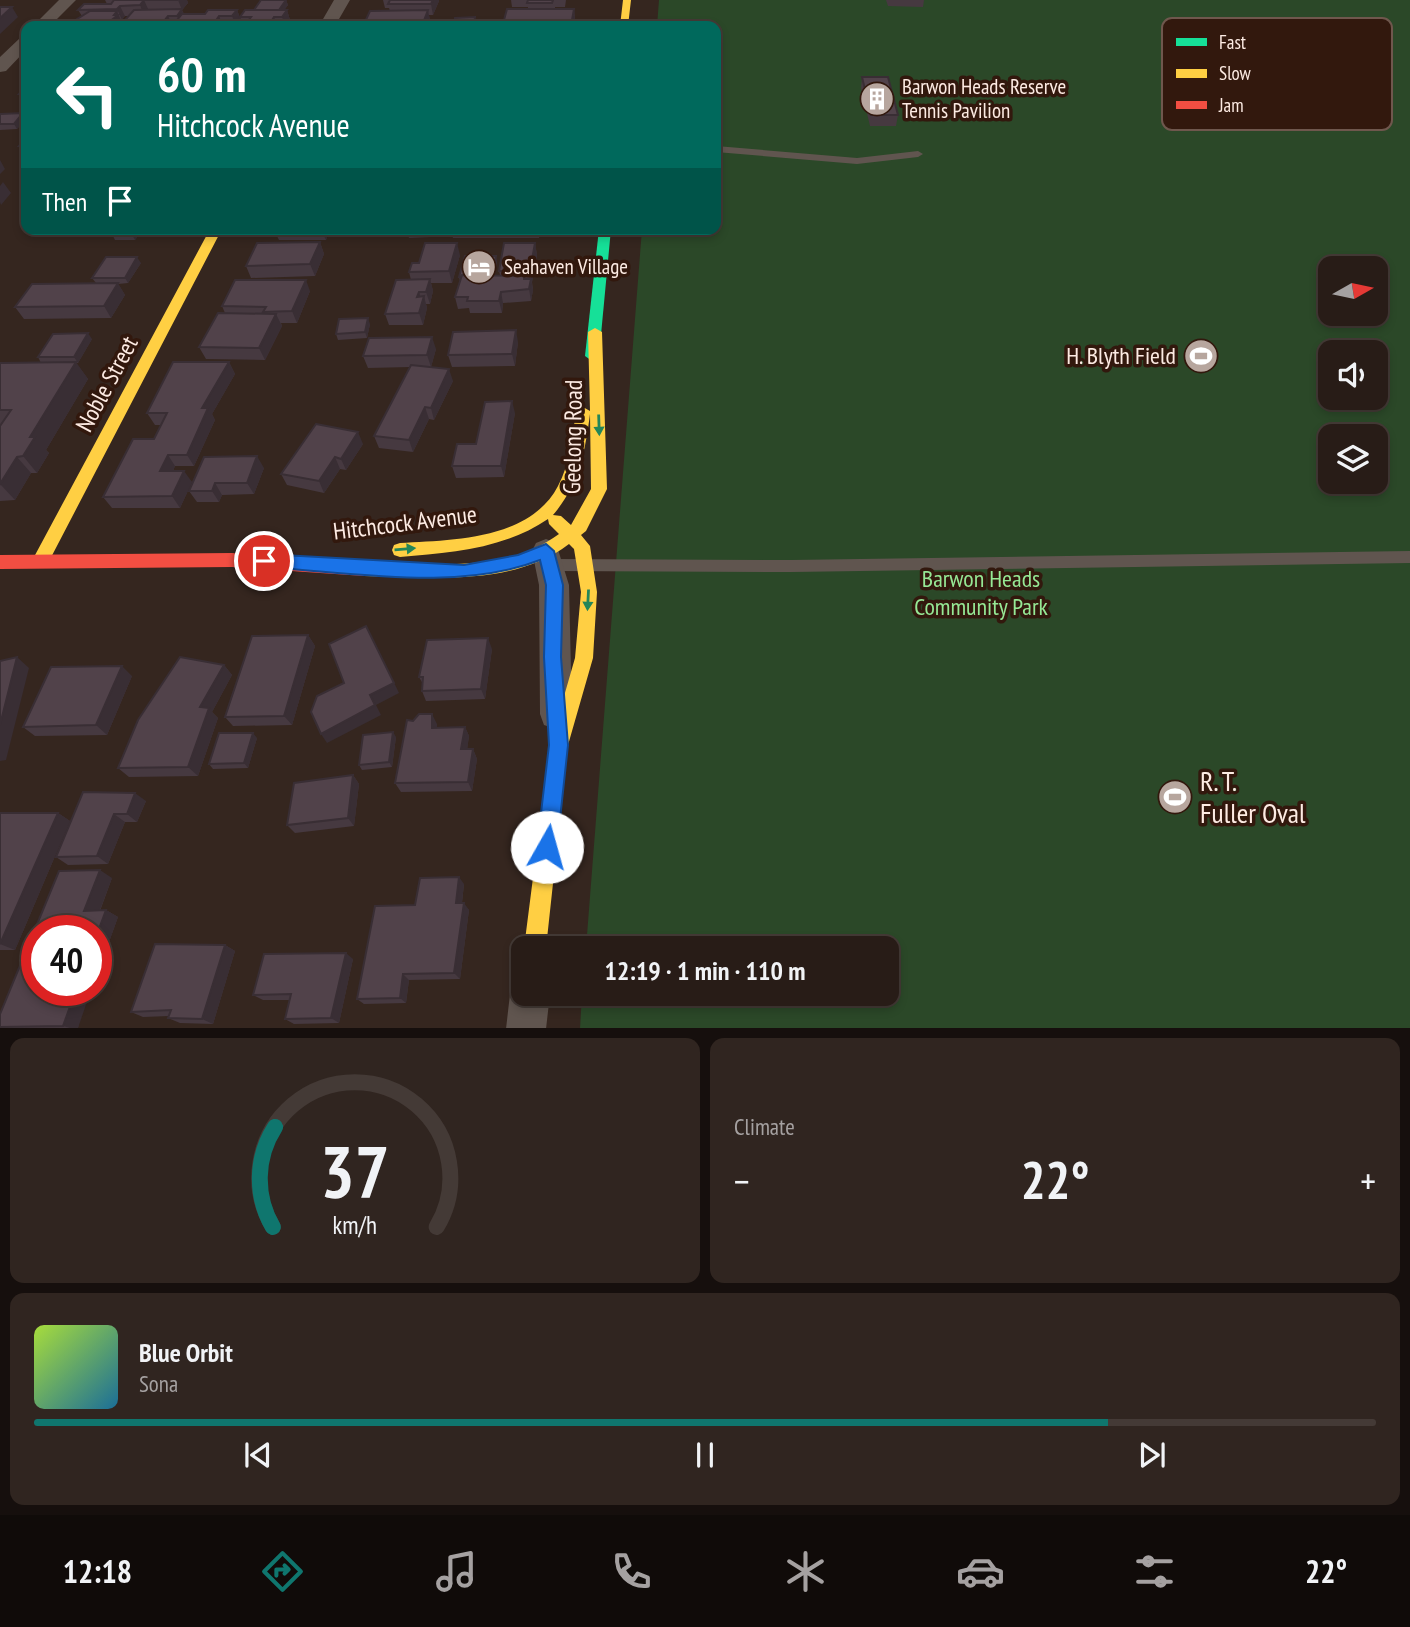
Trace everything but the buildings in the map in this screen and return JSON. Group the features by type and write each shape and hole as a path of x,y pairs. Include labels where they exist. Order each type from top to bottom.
{"street":[{"path":"46,21 68,0"},
{"path":"330,21 342,0"},
{"path":"625,21 627,0"},
{"path":"0,67 17,50"},
{"name":"Noble Street","path":"40,562 213,235"},
{"name":"Geelong Road","path":"546,513 561,494 577,448 596,332 604,235"},
{"name":"Geelong Road","path":"574,535 594,508 599,489 596,332"},
{"path":"536,936 559,745 584,658 589,592 587,564 574,535 546,513"},
{"path":"546,513 559,745"},
{"name":"Hitchcock Avenue","path":"264,561 473,542 523,525 546,513"},
{"name":"Hitchcock Avenue","path":"0,562 264,561 464,572 549,558 574,535"},
{"path":"526,1028 529,1006"}],"lane":[{"path":"721,149 857,161 918,154"},
{"path":"549,558 587,564 791,566 1410,557"}],"green space":[{"name":"Barwon Heads Community Park","path":"659,0 1410,0 1410,1028 580,1028 581,1006 899,1006 899,936 587,936 642,235 721,235 721,21 657,21"}],"traffic: fast":[{"path":"592,356 604,235"}],"traffic: slow":[{"path":"625,21 627,0"},
{"path":"40,562 213,235"},
{"path":"364,569 455,571 504,565 548,551 580,527 599,489 595,332"},
{"path":"400,550 487,540 528,524 546,512 560,496 570,477 583,412"},
{"path":"536,936 559,745 584,658 589,592 582,546 555,520"}],"traffic: jam":[{"path":"0,562 232,560 364,569"}],"place":[{"name":"Barwon Heads Reserve Tennis Pavilion","path":"877,99"},
{"name":"Seahaven Village","path":"479,267"},
{"name":"H. Blyth Field","path":"1201,356"},
{"name":"R. T. Fuller Oval","path":"1175,797"}],"route":[{"path":"264,561 464,572 496,567 546,551 552,565 554,585 552,657 559,745 547,847"}]}
